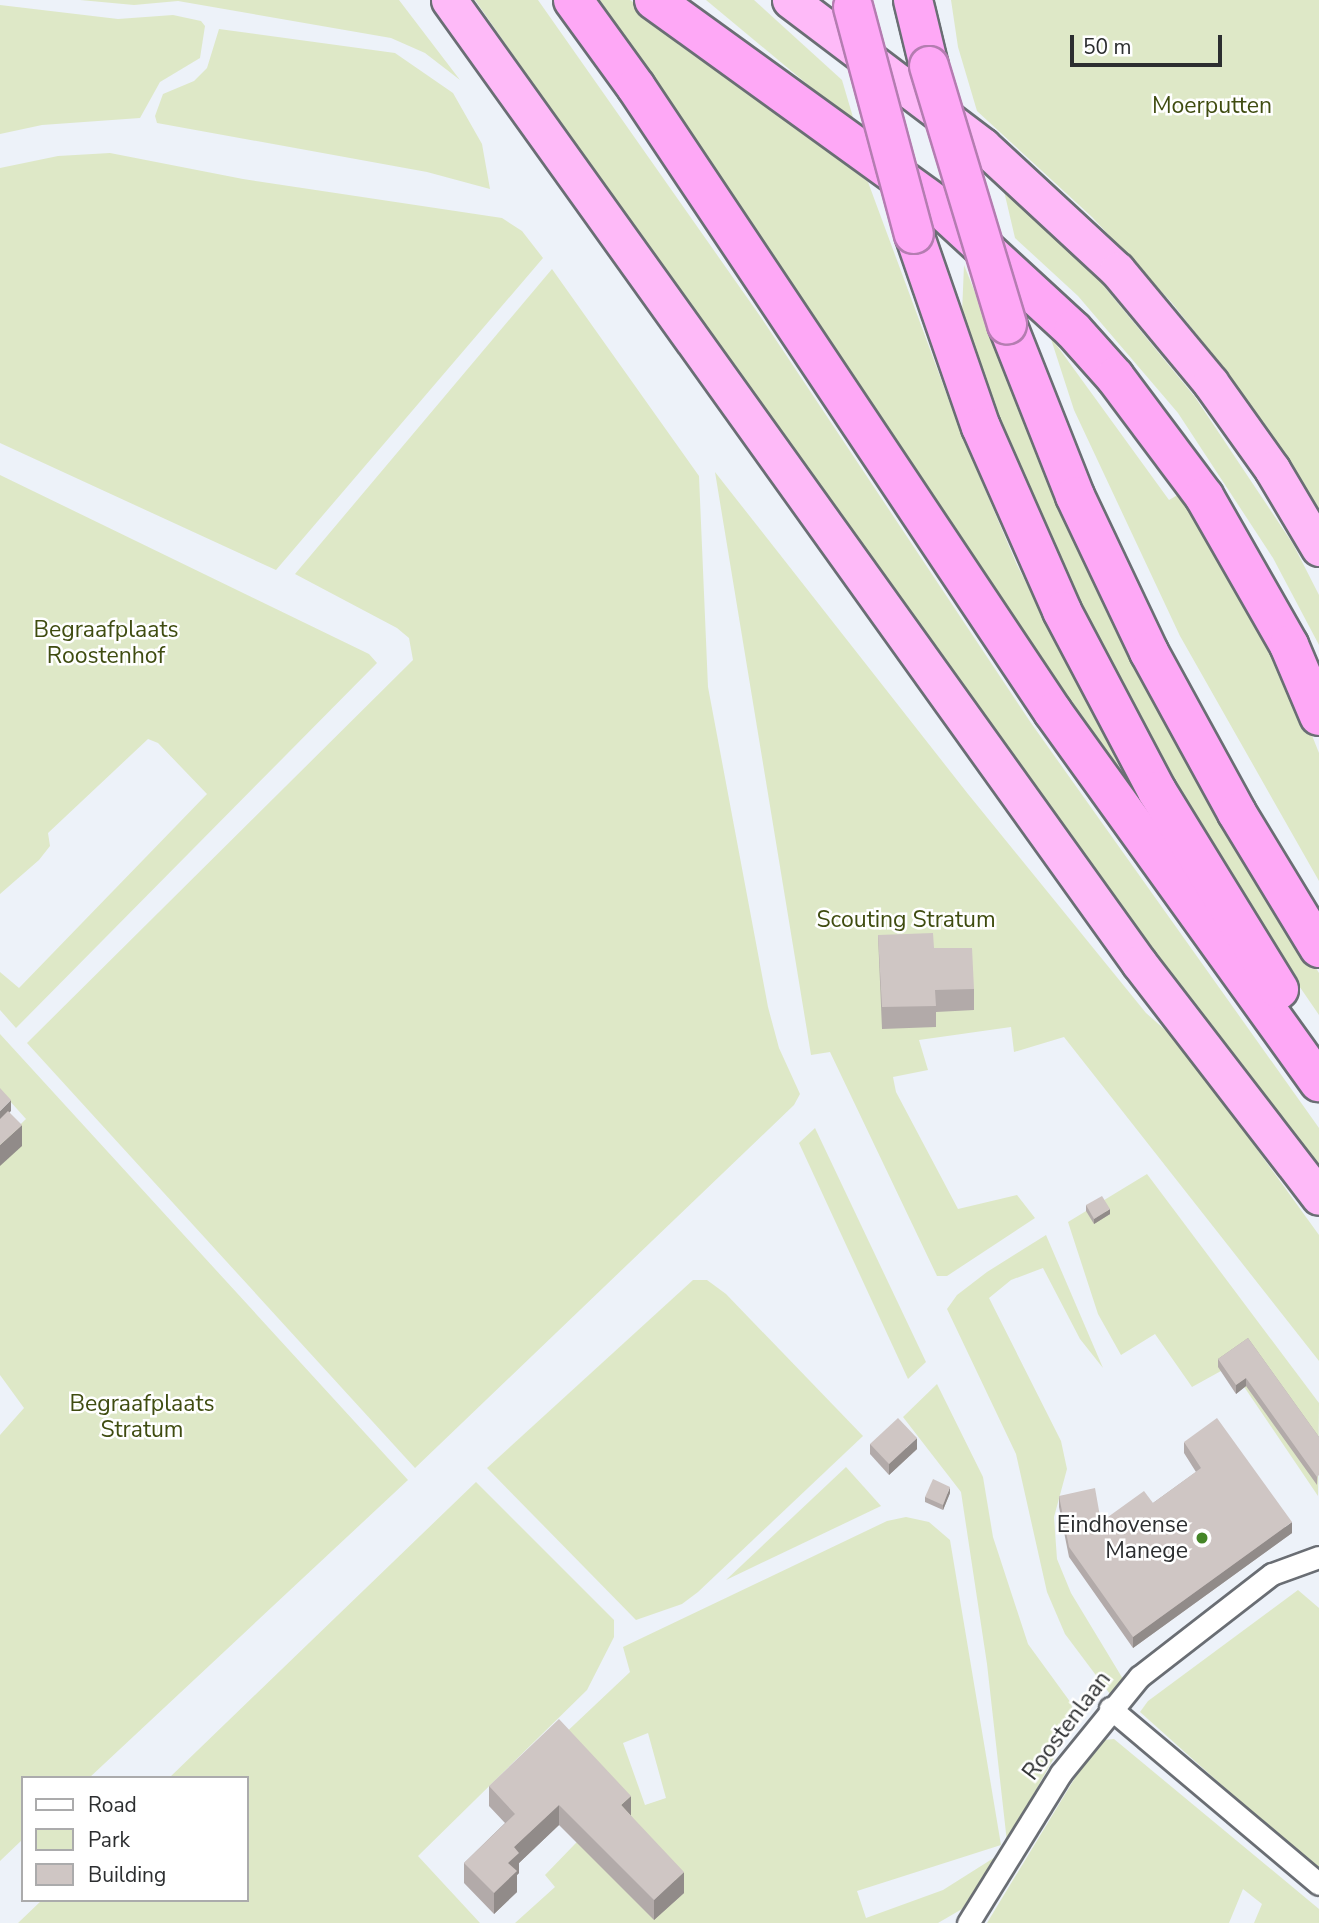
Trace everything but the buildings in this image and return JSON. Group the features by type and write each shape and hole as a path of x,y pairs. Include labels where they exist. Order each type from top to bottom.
{"highway":[{"path":"449,0 1139,963 1319,1197"},
{"path":"573,0 636,87 1053,712 1319,1082"},
{"path":"654,0 936,204 1073,330 1115,377 1204,496 1289,645 1319,716"},
{"path":"790,0 983,146 1117,270 1242,426 1319,548"},
{"path":"913,0 929,66 1007,324 1070,484 1149,652 1237,813 1319,948"},
{"path":"852,3 914,234 981,427 1094,677 1222,901 1319,1051"}],"street":[{"name":"Roostenlaan","path":"968,1923 1061,1773 1110,1707 1139,1676 1272,1574 1319,1557"},
{"path":"1110,1707 1319,1884"}],"green space":[{"path":"80,0 399,0 460,80 425,53 391,38 178,1 134,5"},
{"path":"475,0 538,0 760,316 1031,723 1319,1128 1319,1177 715,346"},
{"path":"600,0 630,0 868,182 961,433 1017,565 1148,823"},
{"path":"706,0 754,0 842,80 855,124"},
{"name":"Moerputten","path":"951,0 1319,0 1319,509 1282,463 1225,370 1172,303 1092,217 977,111 958,47"},
{"path":"0,5 118,19 173,15 201,21 205,26 200,58 160,82 140,118 42,125 0,134"},
{"path":"219,29 395,53 453,93 482,144 490,189 427,172 157,123 155,116 163,94 194,81 207,68"},
{"path":"110,153 243,179 502,218 522,231 543,258 276,570 0,443 0,168 58,156"},
{"path":"1004,191 1093,273 1195,397 1293,544 1319,595 1319,645 1273,558 1178,413 1078,296 1015,238"},
{"path":"964,265 1026,419 1262,880 1319,973 1319,1015 1236,894 1108,673 961,337"},
{"path":"552,269 699,476 708,687 768,1007 779,1048 800,1094 794,1105 415,1468 27,1043 413,660 409,638 397,628 295,574"},
{"path":"1050,336 1169,500 1181,493 1278,650 1319,753 1319,881 1180,636 1074,410"},
{"name":"Scouting Stratum","path":"715,472 968,794 1146,1013 1180,1043 1319,1235 1319,1361 1064,1037 1014,1052 1011,1027 919,1040 928,1070 893,1077 896,1092 958,1209 1017,1195 1035,1218 947,1276 937,1276 830,1052 811,1055"},
{"name":"Begraafplaats Roostenhof","path":"0,475 369,654 377,663 16,1028 0,1010 0,972 19,988 207,794 158,743 148,739 48,833 50,846 39,860 0,894"},
{"name":"Begraafplaats Stratum","path":"0,1034 408,1480 91,1776 21,1776 21,1841 0,1861 0,1435 24,1408 0,1375 0,1144 26,1119 0,1090"},
{"path":"815,1128 926,1362 908,1379 799,1143"},
{"path":"1147,1174 1319,1403 1318,1496 1230,1366 1192,1387 1155,1334 1121,1355 1098,1314 1068,1222"},
{"path":"1046,1235 1103,1368 1080,1339 1043,1268 1011,1280 989,1298 1061,1441 1067,1469 1054,1517 1057,1559 1071,1593 1126,1684 1110,1694 1065,1634 1047,1592 1016,1454 947,1309 957,1295 987,1272"},
{"path":"693,1280 707,1280 726,1294 863,1436 698,1592 682,1604 636,1620 487,1468"},
{"path":"937,1384 983,1477 993,1537 1028,1644 1071,1703 1075,1720 1007,1842 987,1664 961,1492 903,1417"},
{"path":"846,1467 881,1506 726,1580"},
{"path":"476,1482 614,1620 614,1637 587,1690 418,1856 480,1923 18,1923 40,1902 248,1902 248,1776 171,1776"},
{"path":"906,1517 929,1522 950,1540 1001,1845 857,1891 866,1918 943,1890 1000,1854 962,1909 938,1923 515,1923 555,1887 545,1875 602,1816 540,1757 630,1672 623,1647 887,1521","holes":["648,1733 666,1798 645,1805 623,1743"]},
{"path":"1298,1590 1319,1608 1319,1872 1140,1712 1148,1701"},
{"path":"1114,1739 1319,1909 1319,1923 1254,1923 1262,1904 1243,1889 1229,1923 987,1923 1084,1763 1104,1740"}],"place":[{"name":"Eindhovense Manege","path":"1202,1538"}]}
